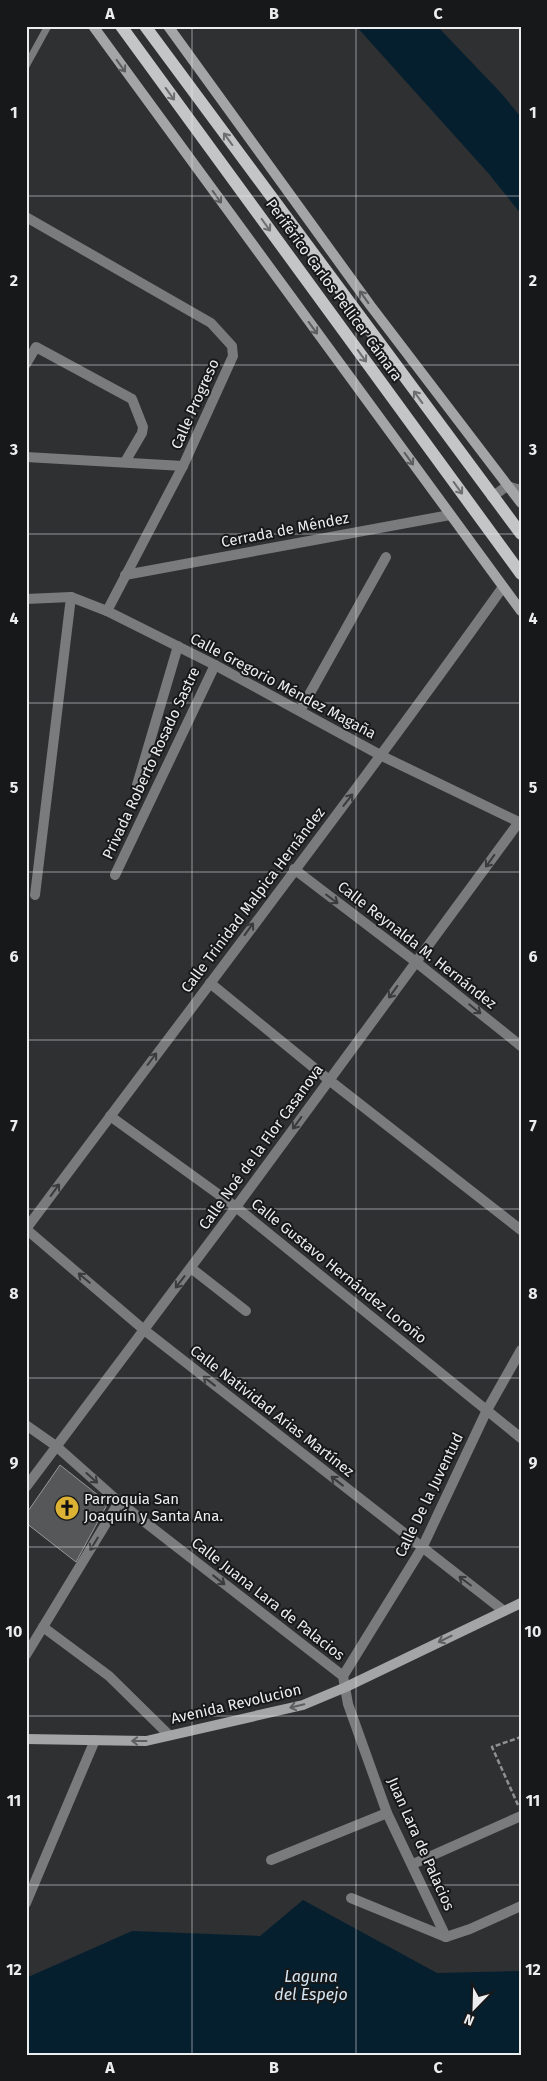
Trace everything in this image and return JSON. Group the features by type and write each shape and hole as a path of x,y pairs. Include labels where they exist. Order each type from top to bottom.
{"main road":[{"name":"Periférico Carlos Pellicer Cámara","path":"121,26 521,574"},
{"name":"Periférico Carlos Pellicer Cámara","path":"145,26 521,534"}],"street":[{"path":"92,26 521,611"},
{"path":"168,26 370,305 521,503"},
{"name":"Calle Progreso","path":"26,217 212,323 232,346 233,356 183,466 107,611"},
{"path":"26,364 36,346 132,400 142,427 142,433 125,462"},
{"path":"26,456 183,466"},
{"path":"492,497 507,486"},
{"path":"507,486 521,490"},
{"name":"Cerrada de Méndez","path":"126,575 450,515"},
{"path":"300,711 386,557"},
{"name":"Calle Trinidad Malpica Hernández","path":"26,1229 294,869 382,756 503,587"},
{"path":"35,895 71,597"},
{"name":"Calle Gregorio Méndez Magaña","path":"26,599 71,597 107,611 215,664 382,756 520,823"},
{"path":"137,785 178,646"},
{"name":"Privada Roberto Rosado Sastre","path":"115,875 215,664"},
{"name":"Calle Noé de la Flor Casanova","path":"26,1487 191,1268 520,823"},
{"name":"Calle Reynalda M. Hernández","path":"294,869 416,962 521,1046"},
{"path":"210,983 329,1080 521,1230"},
{"name":"Calle Gustavo Hernández Loroño","path":"110,1116 236,1207 521,1438"},
{"name":"Calle Natividad Arias Martínez","path":"26,1229 144,1329 504,1611"},
{"path":"191,1268 246,1311"},
{"name":"Calle De la Juventud","path":"343,1676 422,1548 487,1410 521,1350"},
{"name":"Calle Juana Lara de Palacios","path":"26,1425 56,1446 119,1502 343,1676 346,1687"},
{"path":"26,1655 119,1502"},
{"name":"Avenida Revolucion","path":"26,1738 146,1741 303,1705 346,1687 521,1603"},
{"path":"43,1627 109,1676 169,1735"},
{"name":"Juan Lara de Palacios","path":"346,1687 348,1704 387,1813 446,1936"},
{"path":"26,1903 94,1740"},
{"path":"272,1860 387,1813"},
{"path":"413,1864 521,1816"},
{"path":"351,1898 446,1936 470,1930 521,1906"}],"lane":[{"path":"26,66 29,56 48,26"}],"path":[{"path":"521,1736 492,1747 521,1812"}],"water":[{"path":"356,26 437,26 501,93 521,117 521,214 489,174"},
{"name":"Laguna del Espejo","path":"303,1900 437,1973 521,1971 521,2055 26,2055 26,1978 132,1931 260,1936"}],"building":[{"name":"Parroquia San Joaquín y Santa Ana.","path":"60,1465 108,1503 76,1562 26,1523 26,1514"}],"place":[{"name":"Parroquia San Joaquín y Santa Ana.","path":"67,1508"}]}
